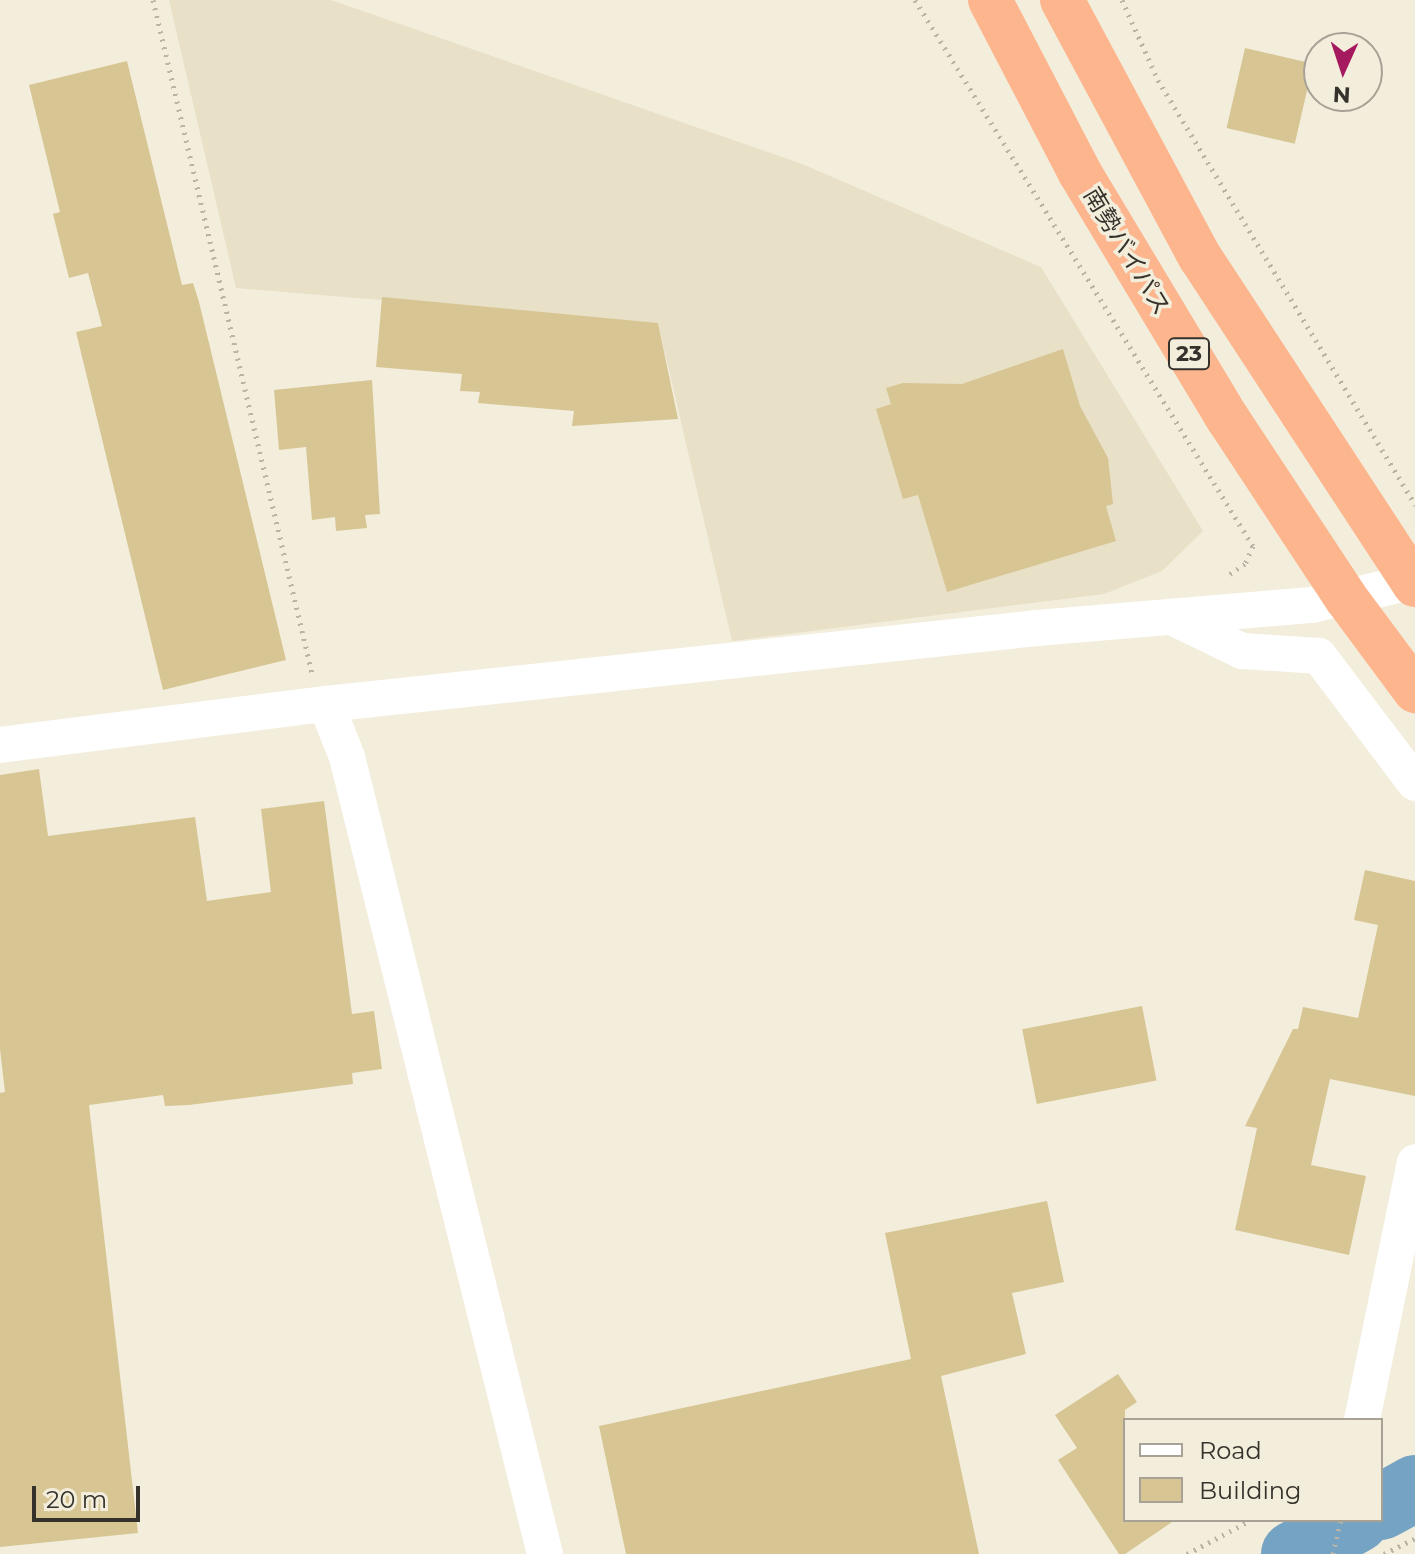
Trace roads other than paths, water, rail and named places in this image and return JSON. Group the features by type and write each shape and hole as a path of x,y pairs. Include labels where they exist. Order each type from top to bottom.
{"highway":[{"name":"南勢バイパス","path":"990,0 1088,187 1228,419 1346,598 1415,691"},
{"name":"23","path":"1062,0 1200,257 1414,583"}],"street":[{"path":"0,745 326,704 1037,628 1176,619 1346,598 1414,583"},
{"path":"1176,619 1242,651 1319,656 1415,783"},
{"path":"326,704 347,757 545,1554"},
{"path":"1362,1418 1415,1162"}],"waterway":[{"path":"1383,1506 1415,1488"},
{"path":"1294,1554 1352,1522"}]}
